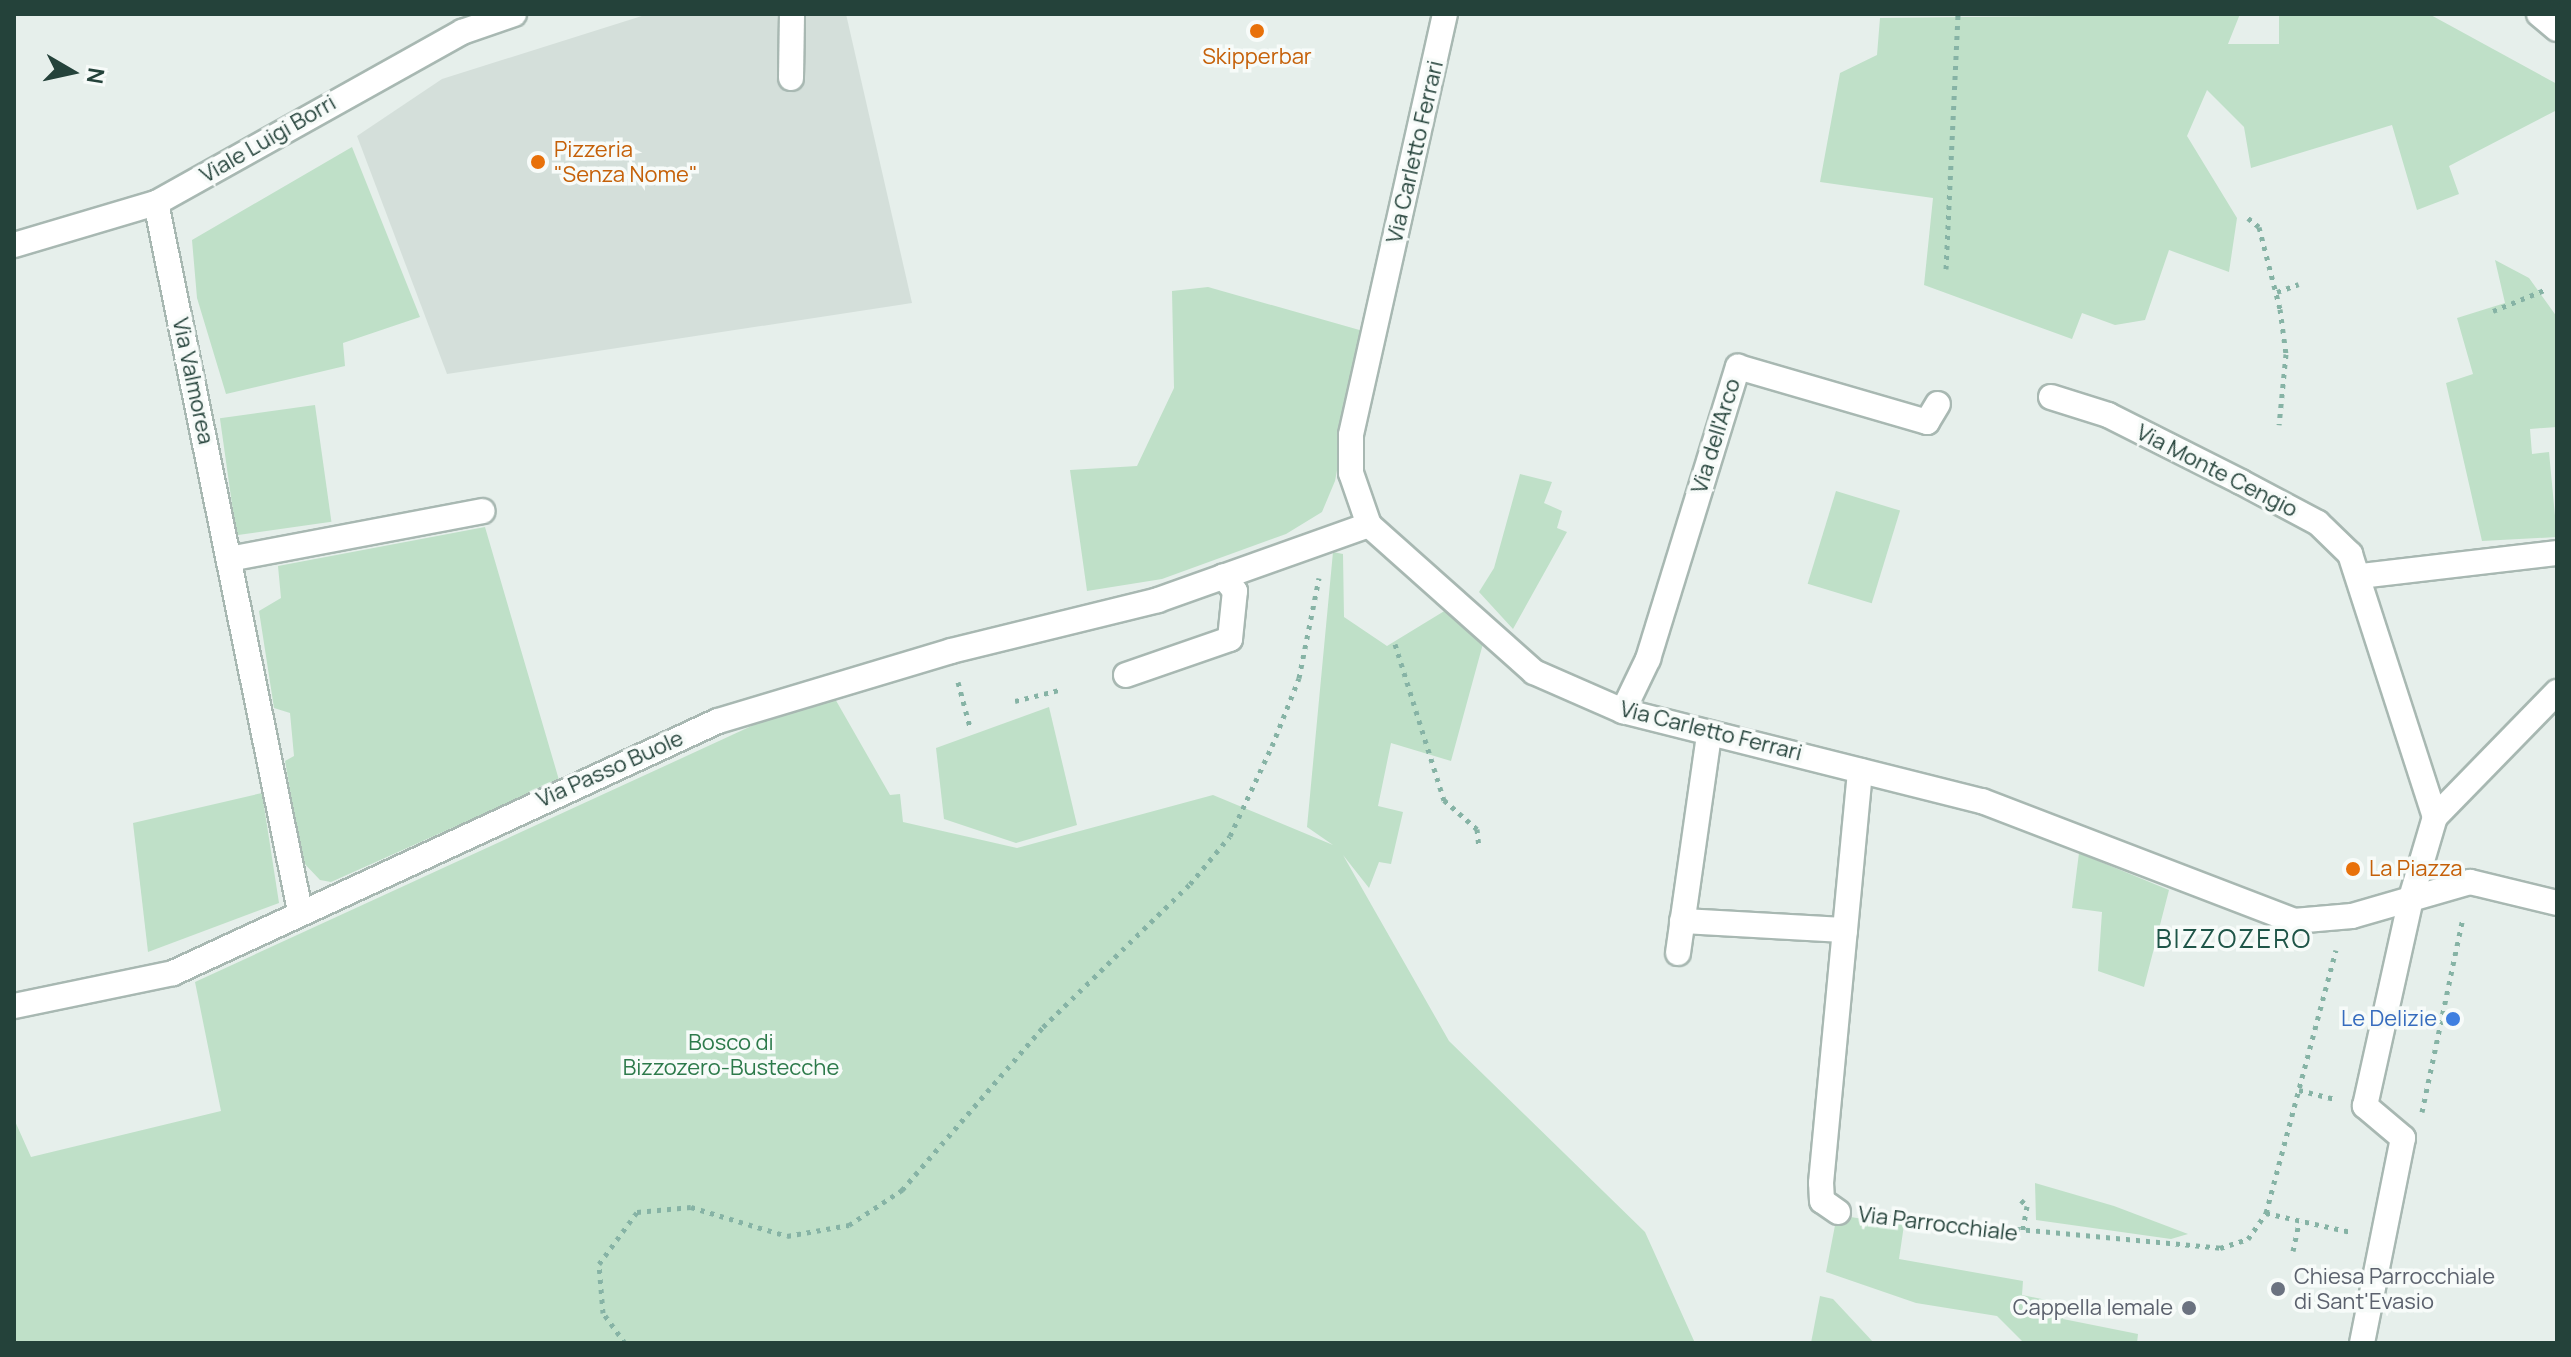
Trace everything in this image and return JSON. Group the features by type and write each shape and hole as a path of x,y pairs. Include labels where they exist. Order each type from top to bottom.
{"street":[{"name":"Viale Luigi Borri","path":"14,245 156,203 462,32 514,14"},
{"path":"791,78 792,14"},
{"name":"Via Carletto Ferrari","path":"1445,14 1351,435 1351,473 1369,525 1534,672 1623,711 2024,815 2294,921 2352,916 2470,882 2557,903"},
{"path":"2539,14 2557,29"},
{"name":"Via Valmorea","path":"156,203 300,911"},
{"name":"Via dell'Arco","path":"1623,711 1648,659 1738,367 1927,422 1938,404"},
{"name":"Via Monte Cengio","path":"2051,397 2108,415 2318,523 2361,576 2435,817"},
{"path":"229,559 483,511"},
{"name":"Via Passo Buole","path":"14,1006 173,973 300,911 718,721 1223,576 1369,525"},
{"path":"2361,576 2557,553"},
{"path":"1126,675 1230,639 1235,591 1223,576"},
{"path":"2362,1343 2403,1138 2365,1106 2411,898 2435,817 2557,692"},
{"path":"1678,953 1709,734"},
{"path":"1682,921 1845,930 1860,771"},
{"name":"Via Parrocchiale","path":"1838,1212 1822,1201 1821,1183 1845,930"}],"path":[{"path":"1946,269 1958,14"},
{"path":"2248,218 2259,227 2277,292 2286,354 2279,425"},
{"path":"2277,292 2299,284"},
{"path":"2493,311 2547,289"},
{"path":"625,1343 603,1313 599,1264 637,1212 691,1207 787,1236 849,1225 902,1190 1043,1027 1190,884 1230,836 1299,678 1327,538"},
{"path":"1395,644 1444,800 1477,829 1479,847"},
{"path":"956,674 970,727"},
{"path":"1015,701 1059,690"},
{"path":"2337,947 2266,1213 2383,1239"},
{"path":"2021,1200 2027,1206 2022,1234"},
{"name":"Via Parrocchiale","path":"1838,1212 2022,1234 2220,1248 2258,1232 2266,1213"},
{"path":"2293,1251 2299,1222"}],"shaded area":[{"path":"846,14 912,303 447,374 357,136 442,79 645,15"}],"green space":[{"path":"2240,14 2228,44 2279,44 2279,14 2429,14 2557,84 2557,110 2449,166 2459,194 2417,210 2392,125 2251,168 2244,127 2207,90 2187,136 2237,218 2229,272 2169,250 2145,320 2115,325 2082,313 2072,339 1924,285 1933,198 1820,182 1840,73 1877,55 1880,18"},
{"path":"352,147 420,317 343,343 345,366 226,394 197,298 192,240"},
{"path":"2495,260 2529,278 2557,317 2557,427 2530,429 2532,454 2549,452 2557,537 2482,541 2446,383 2473,374 2457,318 2505,303"},
{"path":"1208,287 1363,331 1335,481 1322,512 1286,534 1162,579 1087,591 1070,470 1137,466 1174,388 1172,291"},
{"path":"315,405 331,522 236,535 220,418"},
{"path":"1520,474 1552,482 1544,503 1562,511 1557,528 1567,532 1513,629 1479,592 1494,568"},
{"path":"1836,491 1900,511 1872,603 1808,584"},
{"path":"485,527 559,780 331,882 320,880 302,861 285,761 294,756 290,713 274,708 259,611 281,598 278,566"},
{"name":"Bosco di Bizzozero-Bustecche","path":"1333,552 1343,554 1344,617 1387,646 1446,610 1484,640 1451,761 1391,743 1378,806 1403,812 1391,864 1379,862 1369,888 1343,855 1449,1041 1645,1232 1695,1343 14,1343 14,1119 31,1157 221,1111 195,982 830,690 890,795 900,794 903,822 1017,848 1213,795 1333,845 1307,827"},
{"path":"1049,707 1077,825 1016,843 944,819 936,748"},
{"path":"262,793 279,903 148,952 133,823"},
{"path":"2079,853 2169,890 2144,987 2098,971 2102,912 2072,908"},
{"path":"2035,1183 2114,1206 2188,1234 2171,1239 2036,1220"},
{"path":"1837,1215 1904,1225 1899,1259 2023,1281 2022,1295 2066,1304 2063,1319 2138,1334 2137,1343 2024,1343 1997,1316 1916,1303 1826,1272"},
{"path":"1820,1296 1833,1299 1874,1343 1811,1343"}],"place":[{"name":"Skipperbar","path":"1257,31"},
{"name":"Pizzeria \"Senza Nome\"","path":"538,162"},
{"name":"La Piazza","path":"2353,869"},
{"name":"Le Delizie","path":"2453,1019"},
{"name":"Chiesa Parrocchiale di Sant'Evasio","path":"2278,1289"},
{"name":"Cappella Iemale","path":"2189,1308"}],"district":[{"name":"BIZZOZERO","path":"2234,939"}]}
